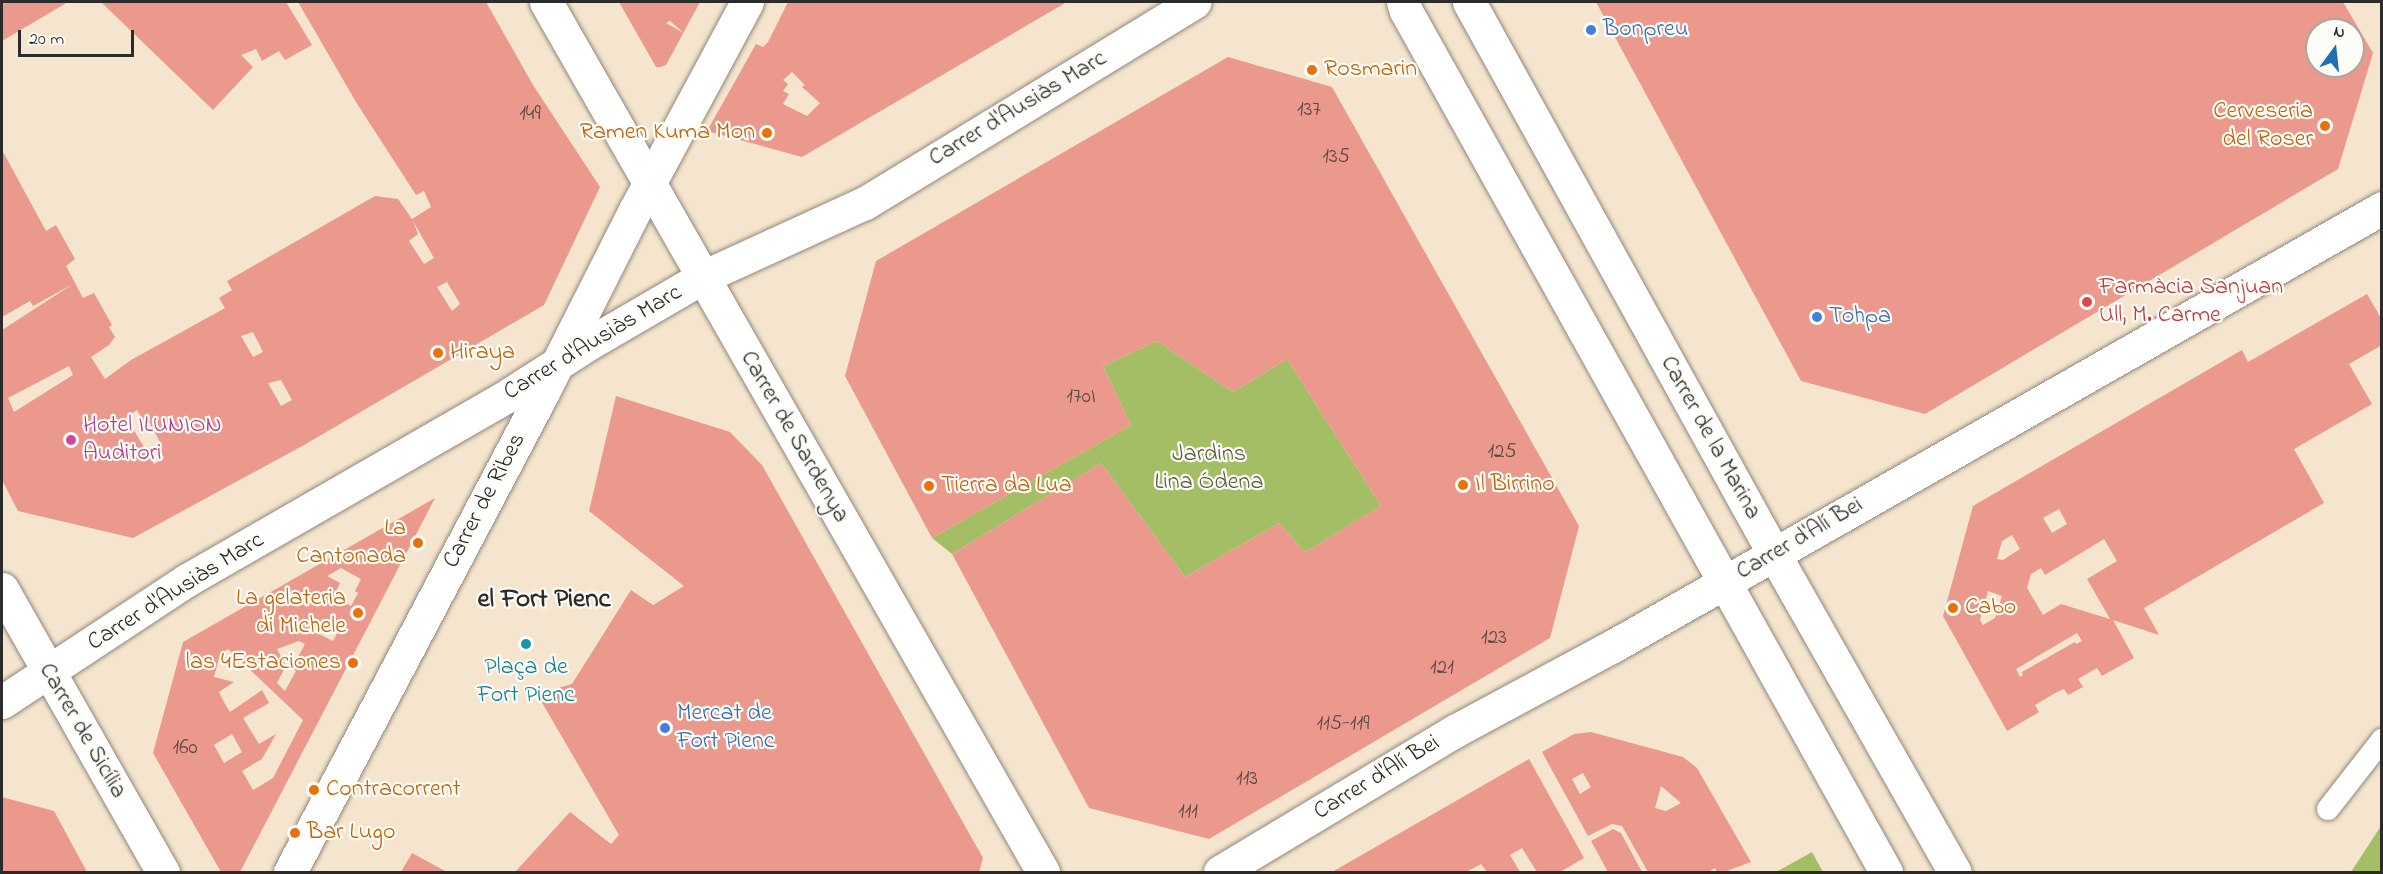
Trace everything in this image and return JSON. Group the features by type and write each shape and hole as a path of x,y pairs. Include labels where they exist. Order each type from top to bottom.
{"street":[{"name":"Carrer de Sardenya","path":"546,2 1043,873"},
{"name":"Carrer de Ribes","path":"290,873 747,2"},
{"name":"Carrer d'Ausiàs Marc","path":"2,702 187,580 510,394 703,277 865,203 1194,2"},
{"path":"1403,2 1521,220 1725,581 1886,873"},
{"name":"Carrer de la Marina","path":"1469,2 1774,554 1955,873"},
{"name":"Carrer d'Alí Bei","path":"1220,873 1455,732 1590,659 2382,208"},
{"name":"Carrer de Sicília","path":"2,589 163,873"}],"lane":[{"path":"2328,809 2382,740"}],"green space":[{"name":"Jardins Lina Ódena","path":"1157,341 1233,392 1287,359 1381,506 1305,552 1279,523 1185,577 1101,463 952,554 932,538 1131,425 1103,366"},
{"path":"2381,826 2381,872 2351,872"},
{"path":"1812,852 1823,872 1776,872"}],"building":[{"path":"2,2 68,2 2,41"},
{"path":"101,2 286,2 312,45 285,60 279,51 262,61 256,49 241,55 253,67 213,110"},
{"path":"298,2 486,2 533,85 600,187 544,305 304,445 133,538 18,511 2,480 2,330 73,284 33,306 30,301 2,317 2,150 46,231 56,225 75,259 66,266 83,298 94,293 112,325 109,327 115,337 109,345 91,357 105,379 131,360 225,308 219,298 232,290 227,281 375,196 398,199 412,219 431,207 424,191 416,195 356,102","holes":["413,221 434,258 424,264 409,241 418,234","447,282 460,304 452,311 437,287","253,332 263,352 253,357 241,336","69,366 73,375 14,412 8,398","281,380 292,400 281,406 268,383","137,410 143,421 148,420 160,442 156,444 164,458 154,464 126,417"]},
{"path":"619,2 700,2 684,33 670,21 666,23 683,33 666,65 656,67"},
{"path":"788,2 1067,2 802,157 707,131 756,44 763,47 768,42","holes":["792,72 805,85 802,87 820,103 807,116 783,104 789,94 783,91 788,84 783,80"]},
{"path":"1596,2 2343,2 2352,18 2305,18 2305,78 2365,78 2365,39 2373,53 2338,169 1925,414 1801,381"},
{"path":"1228,57 1332,87 1579,526 1550,638 1209,839 1089,808 952,554 1101,463 1185,577 1279,523 1305,552 1381,506 1287,359 1233,392 1157,341 1103,366 1131,425 932,538 845,376 876,261"},
{"path":"2367,294 2382,320 2382,345 2349,364 2372,404 2294,449 2324,503 2144,608 2159,635 2110,619 2087,579 2117,561 2104,539 2045,575 2041,568 2031,574 2027,588 2043,615 2061,604 2113,620 2134,658 2102,676 2097,668 2078,679 2083,687 2068,695 2064,689 2057,692 2035,705 2039,712 2007,731 1943,616 1973,506 2242,350 2248,362","holes":["2059,509 2067,524 2052,533 2043,518","2012,535 2020,549 2003,560 1997,559 2002,541","1988,591 2002,596 1995,618 1983,625 1980,620","2077,633 2082,641 2076,644 2075,642 2022,672 2023,675 2020,677 2016,669"]},
{"path":"616,396 730,432 762,465 983,858 979,872 515,872 570,812 611,844 619,835 537,694 572,684 631,590 653,605 684,586 589,511"},
{"path":"435,498 240,872 221,872 153,753 183,642","holes":["341,568 361,579 355,591 358,593 351,606 334,596 340,583 327,576","322,619 340,628 333,641 315,632","299,641 305,644 292,668 296,671 285,691 277,683 286,666 277,649","228,649 303,720 273,778 253,790 242,771 262,759 276,734 259,744 243,718 269,703 262,690 230,712 219,692 234,682 214,677 220,654","232,734 242,752 224,763 214,745"]},
{"path":"1591,732 1683,757 1697,768 1751,862 1724,872 1717,872 1715,868 1708,872 1648,872 1622,826 1612,824 1588,836 1542,752 1574,734","holes":["1583,773 1591,787 1580,794 1572,779","1661,786 1681,803 1666,811 1655,808"]},
{"path":"1529,759 1584,858 1560,872 1537,872 1522,848 1510,855 1520,872 1487,872 1481,864 1466,872 1332,872"},
{"path":"2,797 54,811 87,872 2,872"},
{"path":"1613,829 1621,833 1642,872 1608,872 1591,841"},
{"path":"412,853 447,872 401,872"}],"place":[{"name":"Bonpreu","path":"1591,30"},
{"name":"Rosmarin","path":"1312,70"},
{"name":"Cerveseria del Roser","path":"2325,126"},
{"name":"Ramen Kuma Mon","path":"767,133"},
{"name":"Farmàcia Sanjuan Ull, M. Carme","path":"2087,302"},
{"name":"Tohpa","path":"1817,317"},
{"name":"Hiraya","path":"438,353"},
{"name":"Hotel ILUNION Auditori","path":"71,440"},
{"name":"Il Birrino","path":"1463,485"},
{"name":"Tierra da Lua","path":"929,486"},
{"name":"La Cantonada","path":"418,543"},
{"name":"Cabo","path":"1953,608"},
{"name":"La gelateria di Michele","path":"358,613"},
{"name":"Plaça de Fort Pienc","path":"526,644"},
{"name":"las 4Estaciones","path":"353,663"},
{"name":"Mercat de Fort Pienc","path":"665,728"},
{"name":"Contracorrent","path":"314,790"},
{"name":"Bar Lugo","path":"295,833"}],"district":[{"name":"el Fort Pienc","path":"544,600"}]}
